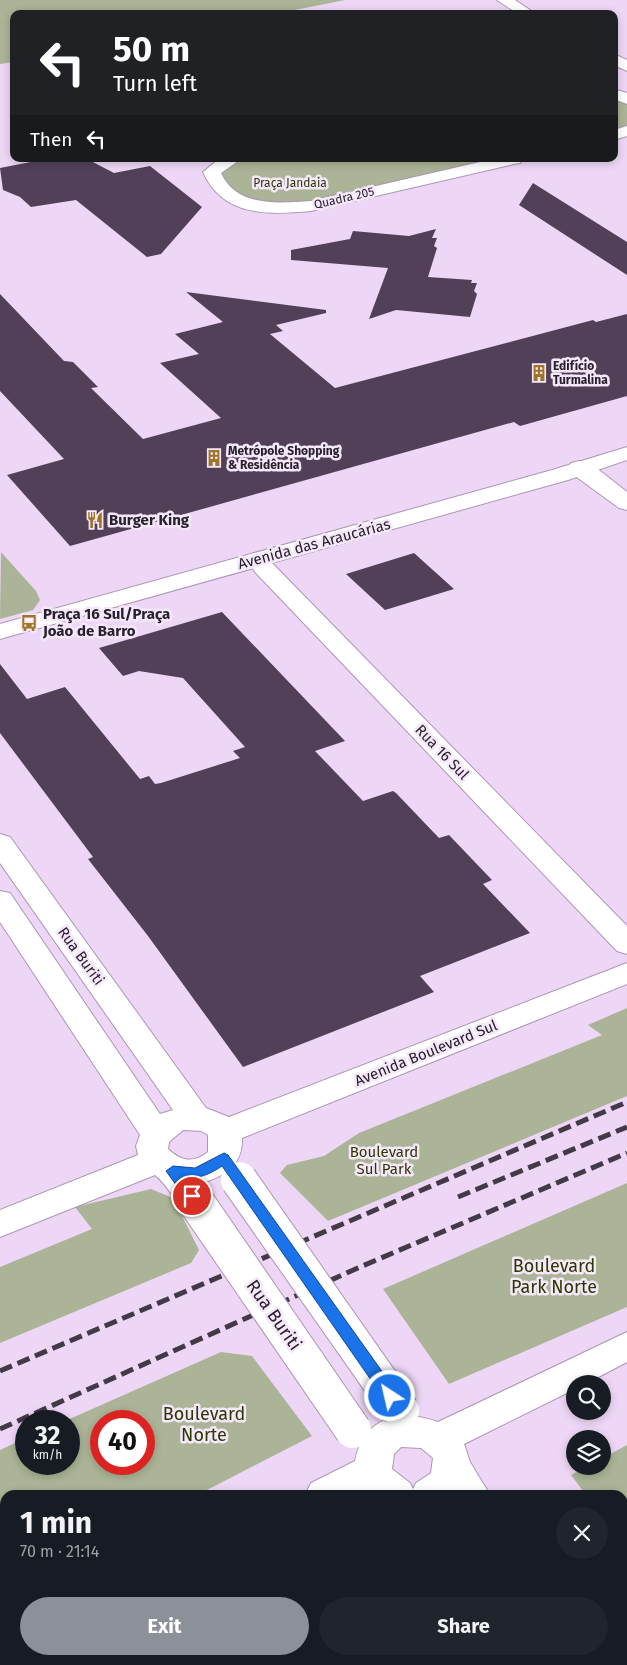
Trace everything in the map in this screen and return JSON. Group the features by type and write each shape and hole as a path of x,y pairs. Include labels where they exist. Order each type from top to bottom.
{"street":[{"path":"504,0 522,10"},
{"name":"Quadra 205","path":"226,162 212,172 215,184 224,193 260,207 287,208 311,206 501,162"},
{"name":"Avenida das Araucárias","path":"0,632 627,453"},
{"path":"579,468 592,475 627,503"},
{"name":"Rua 16 Sul","path":"258,559 263,567 627,944"},
{"name":"Rua Buriti","path":"0,843 196,1118"},
{"name":"Rua Buriti","path":"0,900 170,1165 353,1430 381,1475"},
{"name":"Avenida Boulevard Sul","path":"229,1157 627,974"},
{"path":"170,1165 172,1121 196,1118 218,1125 229,1157 436,1449 449,1479 438,1490"},
{"path":"0,1224 170,1165 195,1173 206,1170 229,1157"},
{"path":"436,1449 627,1346"},
{"path":"338,1490 381,1475 382,1441 397,1433 436,1449"}],"green space":[{"path":"0,0 345,0 295,10 10,10 10,63 0,64"},
{"path":"618,96 627,99 627,131 618,134"},
{"name":"Praça Jandaia","path":"226,162 501,162 311,206 260,207 215,184 221,164"},
{"path":"1,552 36,591 40,600 33,610 0,619"},
{"name":"Boulevard Sul Park","path":"627,1008 627,1096 328,1221 280,1173 287,1165 324,1156 359,1133 602,1035 588,1025"},
{"name":"Boulevard Park Norte","path":"627,1183 627,1307 449,1384 383,1289"},
{"path":"151,1189 173,1198 199,1250 191,1263 0,1343 0,1267 92,1229 75,1207"},
{"name":"Boulevard Norte","path":"221,1352 252,1356 312,1436 207,1490 0,1490 0,1450 15,1443 15,1475 80,1475 80,1414"},
{"path":"627,1445 627,1490 582,1490 571,1475 611,1475 611,1454"}],"building":[{"path":"31,162 93,162 114,173 150,166 202,207 161,254 147,257 76,200 31,207 20,197 3,190 0,168"},
{"path":"533,183 627,242 627,275 519,205"},
{"path":"436,229 432,238 437,238 434,246 437,248 428,277 472,280 471,283 477,283 474,291 477,294 470,317 396,310 369,319 388,268 291,260 291,250 350,239 353,231 409,236"},
{"path":"186,292 326,310 326,313 276,325 283,331 270,334 335,388 593,320 596,322 627,314 627,396 520,426 514,422 70,546 7,475 64,459 0,391 0,294 64,361 73,362 98,387 91,388 143,439 221,418 160,363 199,354 175,334 223,322"},
{"path":"414,553 454,589 385,610 346,574"},
{"path":"222,612 345,741 315,751 363,801 393,791 439,838 449,835 492,880 483,884 530,933 420,976 434,992 243,1067 148,936 88,859 93,857 0,733 0,664 27,699 65,687 140,779 149,776 155,784 161,783 240,758 233,751 245,747 183,678 139,671 123,676 99,648"}],"railway":[{"path":"0,1371 627,1102"},
{"path":"458,1197 627,1127"},
{"path":"0,1429 360,1267 627,1153"}],"place":[{"name":"Edifício Turmalina","path":"539,373"},
{"name":"Metrópole Shopping & Residência","path":"214,458"},
{"name":"Burger King","path":"95,520"},
{"name":"Praça 16 Sul/Praça João de Barro","path":"29,623"}],"route":[{"path":"192,1196 173,1171 195,1173 216,1165 224,1158 390,1396"}]}
